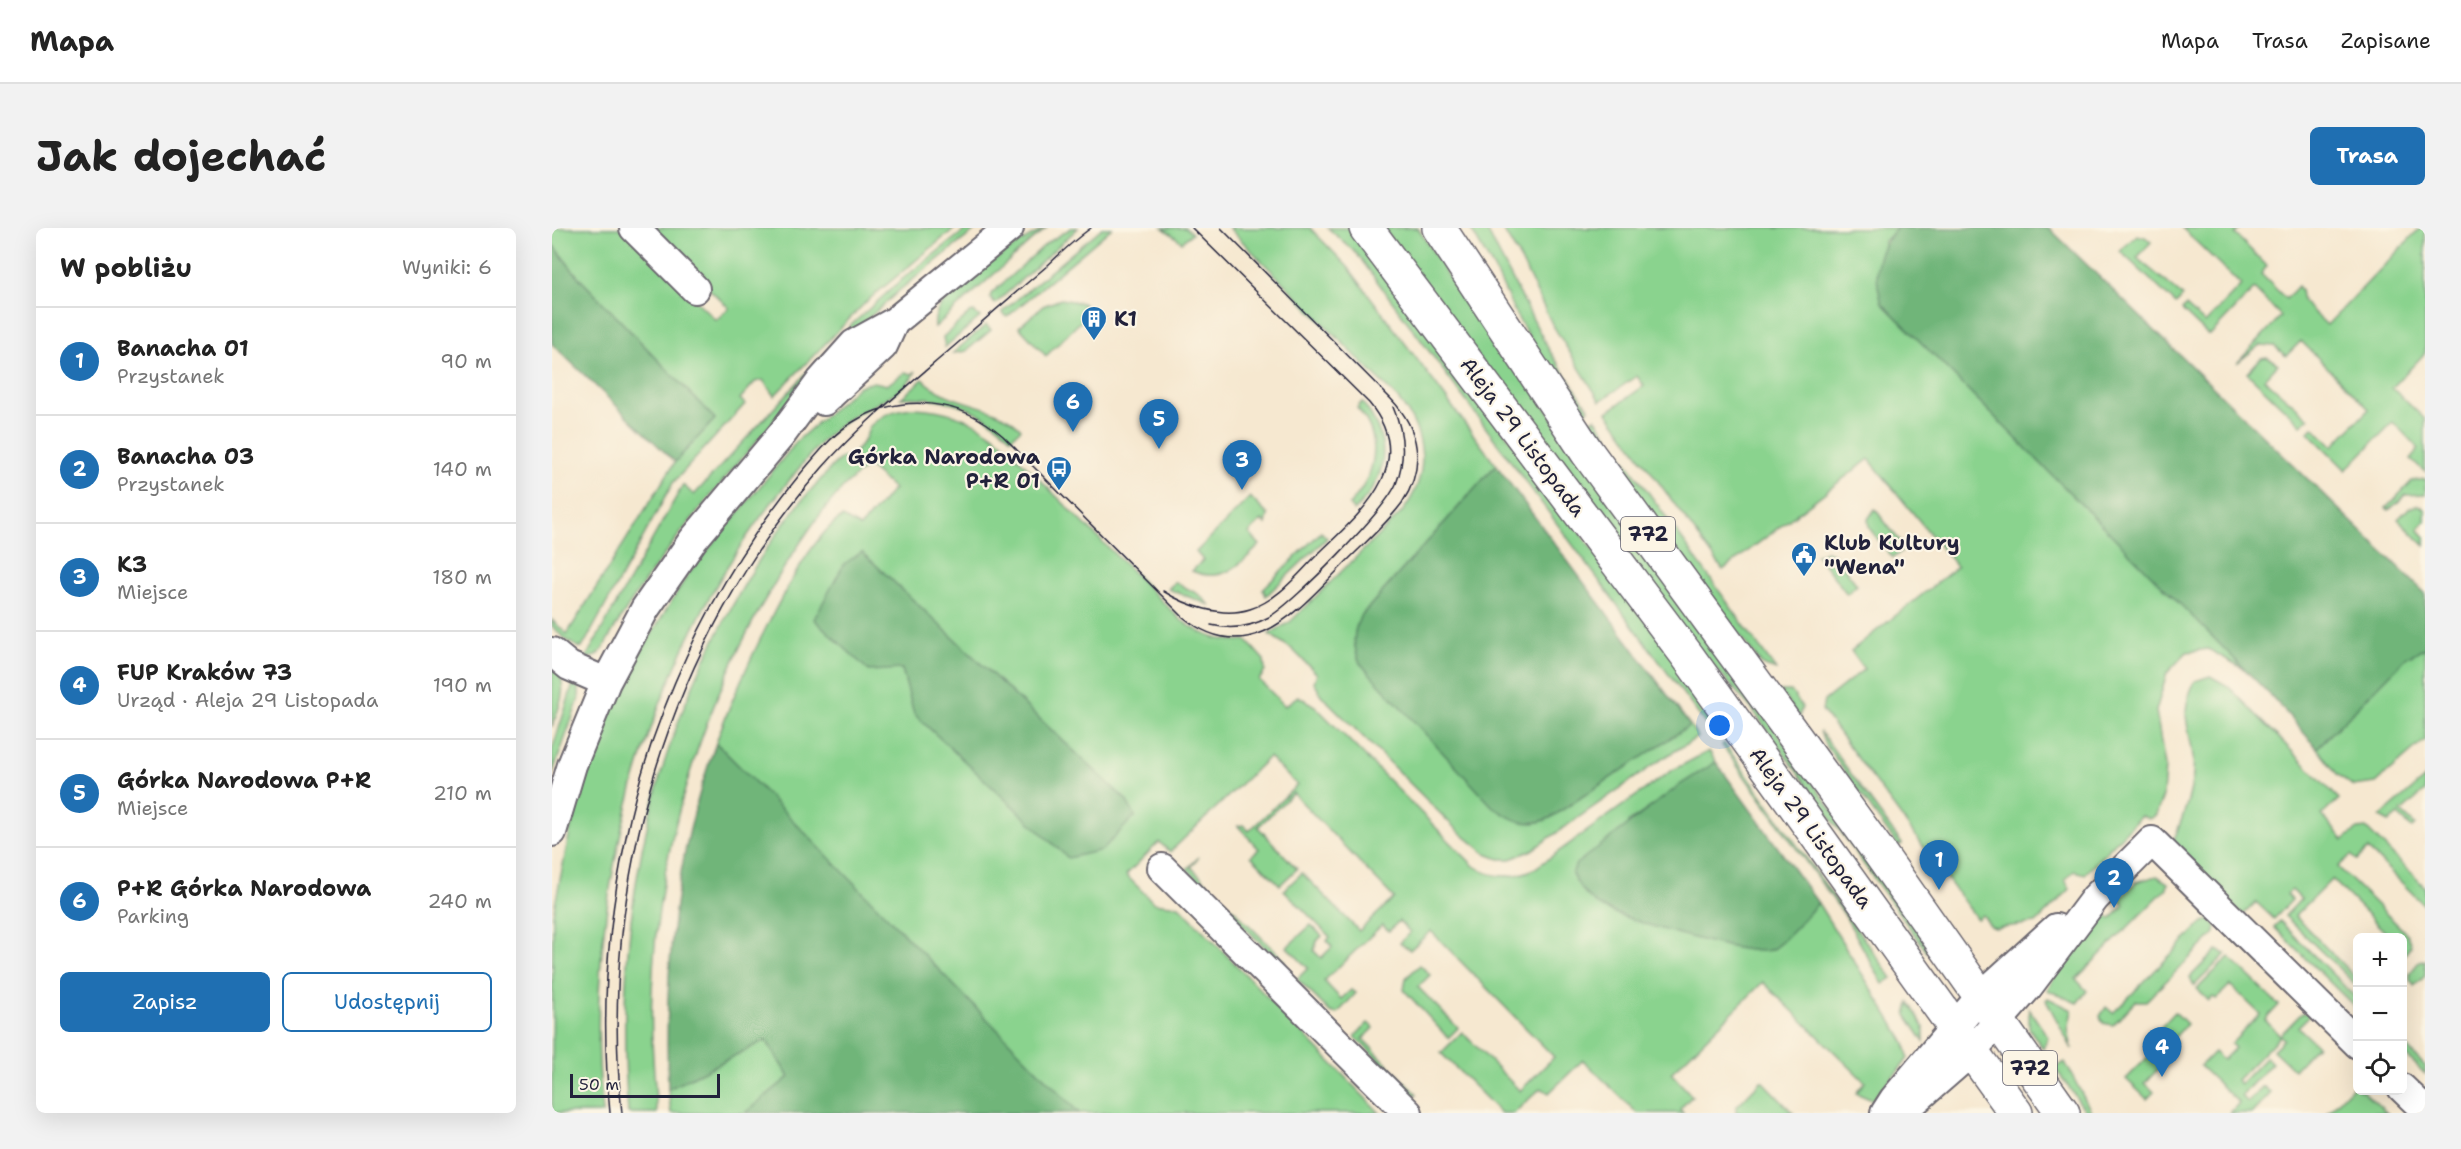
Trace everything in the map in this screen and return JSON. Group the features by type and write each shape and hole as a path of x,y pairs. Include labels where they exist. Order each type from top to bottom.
{"main road":[{"name":"Aleja 29 Listopada","path":"1366,228 1693,664 2016,1113"},
{"name":"Aleja 29 Listopada","path":"1439,228 1587,452 2063,1113"}],"street":[{"path":"634,228 695,289"},
{"path":"552,832 572,765 606,682 639,618 670,570 723,502 782,434 877,353 887,340 894,322 1009,228"},
{"path":"552,652 569,666 606,682"},
{"path":"1901,1113 2053,930 2095,898 2152,841 2355,1041"},
{"path":"1162,868 1408,1113"},
{"path":"1885,1113 1962,1040"},
{"path":"2407,1092 2425,1110"}],"green space":[{"path":"552,228 621,228 716,320 729,308 646,228 955,228 867,301 774,396 763,380 755,382 740,399 745,404 673,483 582,648 573,645 562,636 552,626 552,620 567,634 675,462 715,419 580,279 552,244"},
{"path":"968,228 978,228 901,289 852,333 850,331 850,326 901,280"},
{"path":"1047,228 935,327 935,318 939,308 961,285 1006,252"},
{"path":"1071,228 1078,228 995,304 990,298 991,294 1047,243"},
{"path":"1102,228 1112,228 1007,317 1002,312"},
{"path":"1163,228 1185,228 1192,233 1182,242"},
{"path":"1229,228 1310,228 1348,267 1496,465 1360,617 1354,640 1360,663 1550,818 1690,725 1698,737 1662,759 1532,850 1511,859 1499,859 1486,854 1458,831 1321,695 1314,682 1317,674 1292,649 1269,634 1290,622 1402,512 1418,484 1422,455 1420,440 1408,412 1398,399"},
{"path":"1328,228 1347,228 1357,236 1674,658 1711,723 1707,726 1357,254"},
{"path":"1382,228 1418,228 1457,290 1514,362 1931,949 1927,952 1752,709 1690,640"},
{"path":"1470,228 1485,228 1487,231 1549,350 1589,409 1584,413 1573,411 1516,315 1498,276"},
{"path":"1502,228 1897,228 1884,241 1882,303 2246,670 2208,649 2187,652 2167,673 2156,711 2165,766 2163,796 2156,815 2149,819 2141,816 2085,874 2074,871 2065,880 2070,889 2036,923 1995,928 1990,926 1983,915 1977,919 1822,710 1824,701 1864,669 1851,651 1957,567 1869,459 1723,570 1607,412 1644,386 1637,376 1600,401 1552,324 1521,260"},
{"path":"1897,228 2049,228 2425,593 2425,648 2408,656 2317,748 2275,700 1882,303 1877,282 1878,263 1884,245"},
{"path":"2182,228 2241,228 2235,234 2267,266 2261,274 2286,299 2298,286 2303,302 2327,325 2420,228 2425,228 2425,353 2392,388 2425,419 2425,472 2411,459 2419,449 2393,422 2346,470 2308,432 2313,427 2333,446 2369,409 2301,341 2286,356 2274,346 2260,345 2237,363 2281,316 2254,289 2211,334 2207,334 2182,310 2186,306 2205,323 2241,285"},
{"path":"2137,235 2151,242 2137,258 2183,296 2176,304 2120,251"},
{"path":"552,244 580,279 715,419 675,462 552,344"},
{"path":"1061,299 1082,303 1097,316 1095,318 1089,313 1046,356 1019,327 1043,306"},
{"path":"974,312 980,317 945,347 943,337"},
{"path":"986,325 991,330 966,351 953,353"},
{"path":"840,341 684,529 627,608 602,650 596,656 585,659 683,485 694,495 835,342"},
{"path":"2267,357 2278,364 2264,379 2309,418 2301,425 2247,373 2261,358"},
{"path":"916,371 902,388 840,425 816,448 780,492 734,557 693,628 660,705 633,785 614,868 602,951 598,1033 603,1113 552,1113 553,914 570,831 581,792 626,676 688,574 798,440 859,386 874,382 887,385 905,372 912,374"},
{"path":"923,379 947,395 999,413 1021,429 1011,438 987,419 961,406 932,399 901,398"},
{"path":"1362,402 1379,431 1383,458 1374,485 1354,511 1349,505 1358,494 1370,470 1374,445 1366,420 1357,408"},
{"path":"912,408 937,410 960,417 1001,441 1181,620 1212,637 1246,640 1264,660 1265,671 1259,680 1285,706 1298,696 1315,706 1474,866 1481,870 1496,875 1511,876 1534,869 1671,771 1709,751 1716,762 1629,822 1603,908 1686,934 1772,950 1818,903 1905,1043 1908,1058 1872,1100 1856,1093 1865,1082 1763,982 1671,1073 1692,1096 1680,1109 1683,1113 1637,1113 1583,1060 1549,1093 1541,1088 1514,1113 1501,1113 1441,1053 1462,1032 1520,1091 1554,1057 1431,931 1410,950 1400,943 1410,932 1399,921 1389,931 1382,925 1324,981 1341,999 1351,990 1356,993 1337,1014 1330,1012 1297,979 1308,968 1287,947 1311,925 1322,936 1317,941 1314,951 1321,958 1332,947 1327,941 1330,937 1284,890 1302,873 1359,931 1394,898 1293,793 1258,827 1297,869 1280,885 1251,856 1259,849 1238,826 1243,825 1249,831 1297,785 1269,757 1170,852 1159,842 1126,875 1154,903 1179,906 1380,1113 1079,1113 716,743 736,691 770,620 808,554 826,531 843,517 860,527 894,489 868,466 830,502 780,574 753,622 707,722 689,775 663,882 652,991 657,1113 628,1113 625,1050 626,987 631,925 640,863 653,803 671,743 694,684 743,587 793,511 837,462 856,451 866,437 869,427 894,411","holes":["862,552 1126,800 1135,817 914,714 902,669"]},
{"path":"1595,418 1776,670 1762,665 1588,432 1591,421"},
{"path":"1496,465 1690,725 1550,818 1534,823 1513,819 1492,806 1360,663 1355,645 1356,629 1360,617"},
{"path":"2425,479 2425,494 2406,495 2389,510 2386,508 2412,481"},
{"path":"1250,497 1268,515 1266,524 1262,520 1249,533 1260,545 1238,565 1221,574 1212,575 1192,571 1203,560 1196,552"},
{"path":"2419,505 2425,509 2425,521 2418,529 2425,537 2425,546 2398,519 2409,508"},
{"path":"1875,509 1905,548 1893,558 1869,528 1868,519"},
{"path":"1321,532 1327,538 1266,596 1263,589"},
{"path":"1826,551 1834,554 1857,585 1847,594 1817,555"},
{"path":"862,552 1126,800 1135,816 1102,850 1068,858 914,714 902,669 869,671 814,619 844,564"},
{"path":"1175,582 1198,594 1210,605 1168,589"},
{"path":"2425,648 2425,740 2376,783 2353,786 2337,774 2317,748 2408,656"},
{"path":"552,664 561,678 562,694 552,727"},
{"path":"2210,676 2228,686 2339,799 2322,815 2343,840 2358,829 2366,828 2425,887 2425,906 2368,849 2357,860 2351,855 2338,867 2406,933 2386,933 2332,879 2295,916 2353,975 2353,982 2285,916 2301,899 2292,890 2287,894 2292,900 2274,919 2256,902 2242,916 2173,842 2188,801 2193,779 2192,746 2186,712 2195,681"},
{"path":"574,681 579,689 579,699 552,775 552,750"},
{"path":"1780,691 1791,691 1802,707 1799,718"},
{"path":"1820,731 1902,844 1898,846 1824,743"},
{"path":"716,743 1079,1113 745,1113 789,1077 766,1040 668,1089 668,1000 675,913 690,828"},
{"path":"1724,743 1892,978 1883,984 1845,916 1722,745"},
{"path":"1716,762 1818,903 1788,936 1770,950 1758,951 1713,943 1615,913 1593,901 1572,874 1576,864 1681,784"},
{"path":"2425,778 2425,791 2401,812 2415,825 2412,828 2398,815 2389,822 2380,817"},
{"path":"1199,857 1191,867 1285,961 1282,965 1187,869"},
{"path":"2157,876 2168,883 2167,888 2076,979 2087,991 2077,1003 2047,990 2067,954 2105,914 2111,919 2124,905 2119,900 2136,882"},
{"path":"2209,920 2216,925 2215,933 2146,1001 2136,1001 2113,1025 2103,1023 2100,1016 2106,1007 2113,1013 2203,922"},
{"path":"2280,921 2353,995 2353,1005 2274,927"},
{"path":"2407,934 2411,946 2407,952"},
{"path":"2217,950 2226,954 2194,986 2190,977"},
{"path":"2229,957 2279,1005 2265,1020 2280,1035 2302,1013 2313,1012 2298,1027 2317,1045 2294,1070 2273,1050 2284,1039 2280,1036 2237,1080 2240,1084 2266,1057 2272,1063 2241,1096 2248,1102 2263,1086 2271,1093 2252,1113 2230,1113 2239,1103 2200,1066 2214,1052 2223,1060 2235,1048 2231,1044 2260,1014 2230,985 2216,999 2213,997 2209,1001 2197,989"},
{"path":"2425,960 2425,976 2415,986 2410,980 2410,973 2418,963"},
{"path":"1420,965 1430,975 1418,987 1458,1028 1448,1038 1404,990 1406,978"},
{"path":"2048,998 2072,1010 2068,1030 2072,1049 2046,1000"},
{"path":"1909,1002 1924,1027 1924,1042 1906,1015"},
{"path":"2029,1009 2048,1037 2043,1049 2029,1028"},
{"path":"2175,1012 2187,1024 2173,1039 2176,1042 2168,1050 2171,1053 2165,1059 2168,1063 2165,1067 2162,1065 2145,1083 2154,1092 2147,1099 2126,1079 2155,1050 2147,1042"},
{"path":"1368,1023 1374,1028 1363,1039 1417,1094 1414,1096 1356,1038 1356,1035"},
{"path":"766,1040 789,1077 745,1113 671,1113 668,1089"},
{"path":"2407,1047 2425,1066 2425,1074 2407,1056"},
{"path":"2065,1062 2092,1113 2087,1113 2055,1068"},
{"path":"1761,1081 1793,1113 1736,1113 1736,1107"},
{"path":"2353,1086 2353,1095 2367,1095 2387,1113 2327,1113"}],"tram line":[{"path":"622,1113 617,1027 621,940 634,854 656,770 685,688 723,609 769,536 822,468 839,450 892,399 1091,228"},
{"path":"1163,591 1194,606 1216,611 1250,609 1269,600 1294,579 1366,505 1378,487 1386,468 1389,447 1383,426 1369,403 1192,228"},
{"path":"610,1113 606,1044 610,940 626,837 653,740 677,677 723,585 780,500 838,432 872,412 910,403 950,407 969,414 1003,436 1183,617 1207,632 1230,638 1251,636 1271,628 1290,616 1388,520 1402,503 1410,489 1417,462 1414,436 1401,411 1221,228"},
{"path":"1211,625 1241,627 1269,617 1318,575 1375,514 1396,484 1401,465 1400,426 1393,407"}],"place":[{"name":"K1","path":"1094,342"},
{"name":"P+R Górka Narodowa","path":"1073,432"},
{"name":"Górka Narodowa P+R","path":"1159,449"},
{"name":"K3","path":"1242,490"},
{"name":"Górka Narodowa P+R 01","path":"1059,492"},
{"name":"Klub Kultury \"Wena\"","path":"1804,578"},
{"name":"Banacha 01","path":"1939,890"},
{"name":"Banacha 03","path":"2114,908"},
{"name":"FUP Kraków 73","path":"2162,1077"}]}
